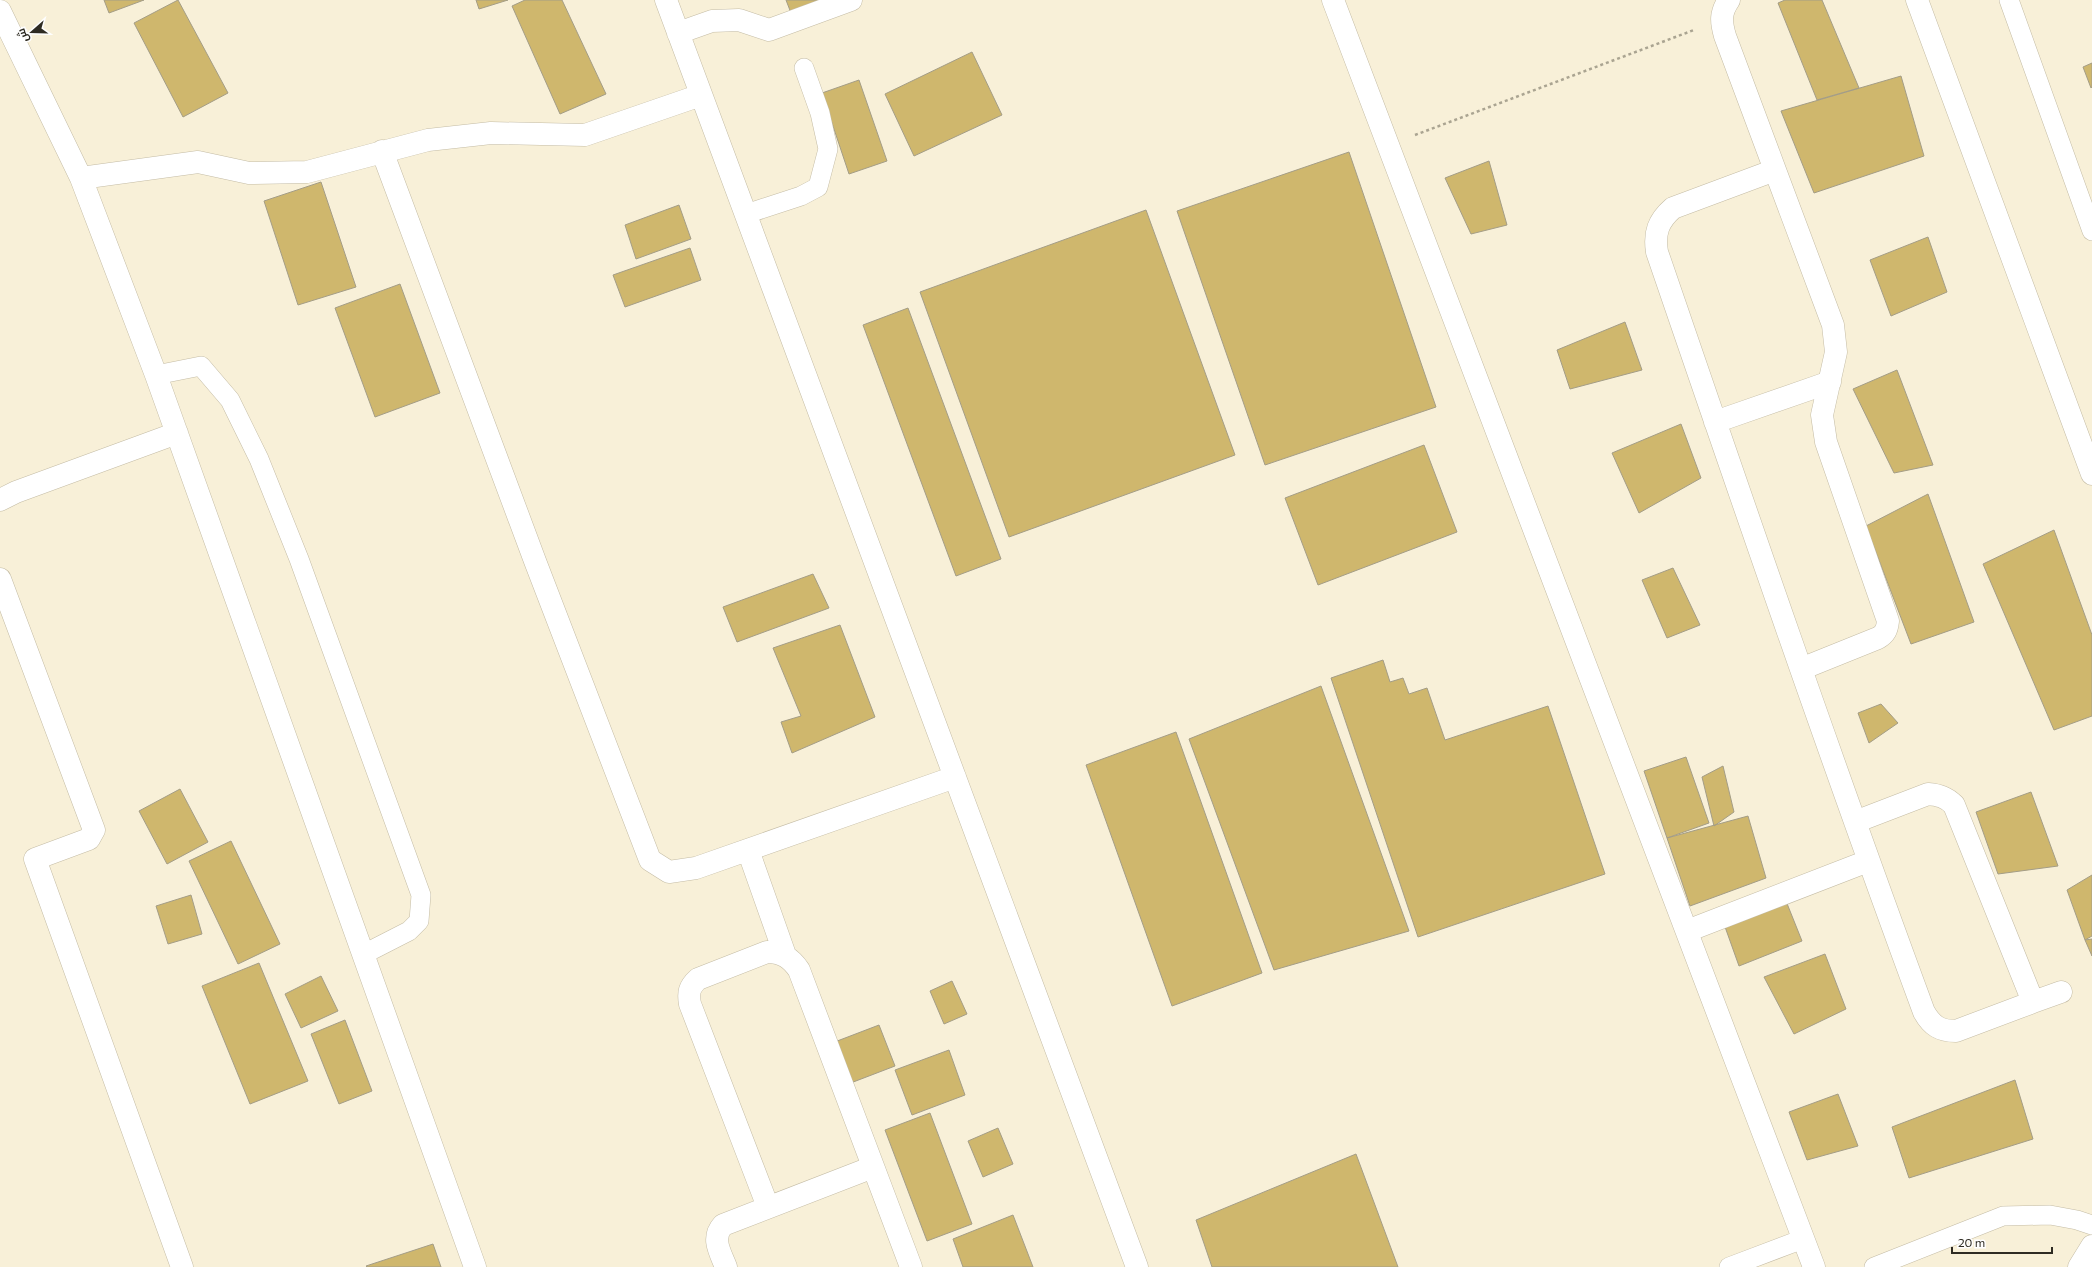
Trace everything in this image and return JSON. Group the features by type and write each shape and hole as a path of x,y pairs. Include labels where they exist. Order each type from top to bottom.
{"street":[{"path":"666,0 1137,1267"},
{"path":"678,33 712,21 739,20 769,30 851,0"},
{"path":"1333,0 1814,1267"},
{"path":"1729,0 1724,8 1721,20 1725,36 1833,325 1836,352 1822,415 1826,442 1888,621 1887,629 1884,635 1801,669"},
{"path":"1917,0 2092,474"},
{"path":"0,11 81,178 156,375 476,1267"},
{"path":"81,178 198,162 249,172 307,172 428,140 491,132 585,135 701,95"},
{"path":"382,151 532,554 650,860 669,872 696,868 955,777"},
{"path":"1775,170 1673,208 1663,216 1658,226 1654,238 1656,252 1868,861 1924,1012 1929,1021 1936,1028 1946,1031 1956,1031 2060,992"},
{"path":"1715,422 1830,382"},
{"path":"0,500 16,492 177,433"},
{"path":"0,579 94,830 89,839 35,858 182,1267"},
{"path":"1855,822 1928,794 1947,798 1954,805 2033,1002"},
{"path":"748,850 785,955"},
{"path":"1687,931 1868,861"},
{"path":"768,1207 690,1004 688,994 691,986 698,979 767,952 776,952 785,955 799,970 911,1267"},
{"path":"726,1267 717,1244 718,1230 723,1225 874,1167"},
{"path":"2079,1267 2092,1246"}],"lane":[{"path":"2009,0 2092,231"},
{"path":"746,214 801,196 818,187 828,149 820,113 804,68"},
{"path":"156,375 201,366 230,400 259,459 299,559 421,895 419,921 408,930 364,954"},
{"path":"1874,1267 2003,1216 2050,1215 2077,1220 2092,1225"},
{"path":"1729,1267 1803,1239"}],"path":[{"path":"1388,145 1721,20"}],"building":[{"path":"104,0 144,0 109,13"},
{"path":"178,0 228,93 183,117 134,23"},
{"path":"476,0 508,0 479,9"},
{"path":"525,0 562,0 606,94 560,114 512,6"},
{"path":"786,0 824,0 791,13"},
{"path":"1785,0 1822,0 1859,88 1817,100 1778,3"},
{"path":"972,52 1002,115 914,156 885,94"},
{"path":"2092,63 2092,87 2091,88 2083,67"},
{"path":"1901,76 1924,156 1814,193 1781,111"},
{"path":"859,80 887,161 849,174 822,93"},
{"path":"1349,152 1436,407 1265,465 1177,211"},
{"path":"1489,161 1507,225 1471,234 1445,178"},
{"path":"321,182 356,287 298,305 264,201"},
{"path":"679,205 691,239 636,259 625,225"},
{"path":"1146,210 1235,455 1009,537 920,292"},
{"path":"1928,237 1947,292 1891,316 1870,260"},
{"path":"690,248 701,280 625,307 613,275"},
{"path":"400,284 440,393 375,417 335,308"},
{"path":"908,308 1001,559 956,576 863,325"},
{"path":"1625,322 1642,370 1570,389 1557,350"},
{"path":"1897,370 1933,465 1894,473 1853,389"},
{"path":"1681,424 1701,478 1639,513 1612,453"},
{"path":"1424,445 1457,532 1318,585 1285,498"},
{"path":"1928,494 1974,622 1911,644 1866,526"},
{"path":"2054,530 2092,635 2092,716 2054,730 1983,564"},
{"path":"1673,568 1700,625 1667,638 1642,580"},
{"path":"813,574 829,608 737,642 723,607"},
{"path":"840,625 875,717 792,753 781,722 801,716 773,648"},
{"path":"1383,660 1390,682 1403,678 1409,694 1427,688 1445,740 1548,706 1605,874 1418,937 1331,678"},
{"path":"1321,686 1409,931 1274,970 1189,739"},
{"path":"1881,704 1898,723 1869,743 1858,713"},
{"path":"1176,732 1262,973 1172,1006 1086,765"},
{"path":"1686,757 1709,823 1667,838 1644,771"},
{"path":"1723,766 1734,812 1714,826 1702,777"},
{"path":"180,789 208,842 167,864 139,811"},
{"path":"2031,792 2058,866 1998,874 1976,812"},
{"path":"1748,816 1766,878 1690,906 1667,838"},
{"path":"231,841 280,944 238,964 189,861"},
{"path":"2092,875 2092,936 2085,940 2067,890"},
{"path":"191,895 202,934 168,944 156,906"},
{"path":"1786,901 1802,941 1739,966 1724,924"},
{"path":"2092,939 2092,956 2085,940"},
{"path":"1825,954 1846,1009 1794,1034 1764,977"},
{"path":"259,963 308,1081 250,1104 202,986"},
{"path":"321,976 338,1011 301,1028 285,994"},
{"path":"952,981 967,1014 944,1024 930,991"},
{"path":"345,1020 372,1091 339,1104 311,1034"},
{"path":"879,1025 895,1066 848,1084 832,1043"},
{"path":"949,1050 965,1095 912,1115 895,1070"},
{"path":"2015,1080 2033,1139 1909,1178 1892,1127"},
{"path":"1838,1094 1858,1146 1807,1160 1789,1112"},
{"path":"930,1113 972,1224 927,1241 885,1130"},
{"path":"998,1128 1013,1164 983,1177 968,1141"},
{"path":"1356,1154 1398,1267 1212,1267 1196,1220"},
{"path":"1013,1215 1033,1267 963,1267 953,1239"},
{"path":"433,1244 441,1267 366,1266"}]}
